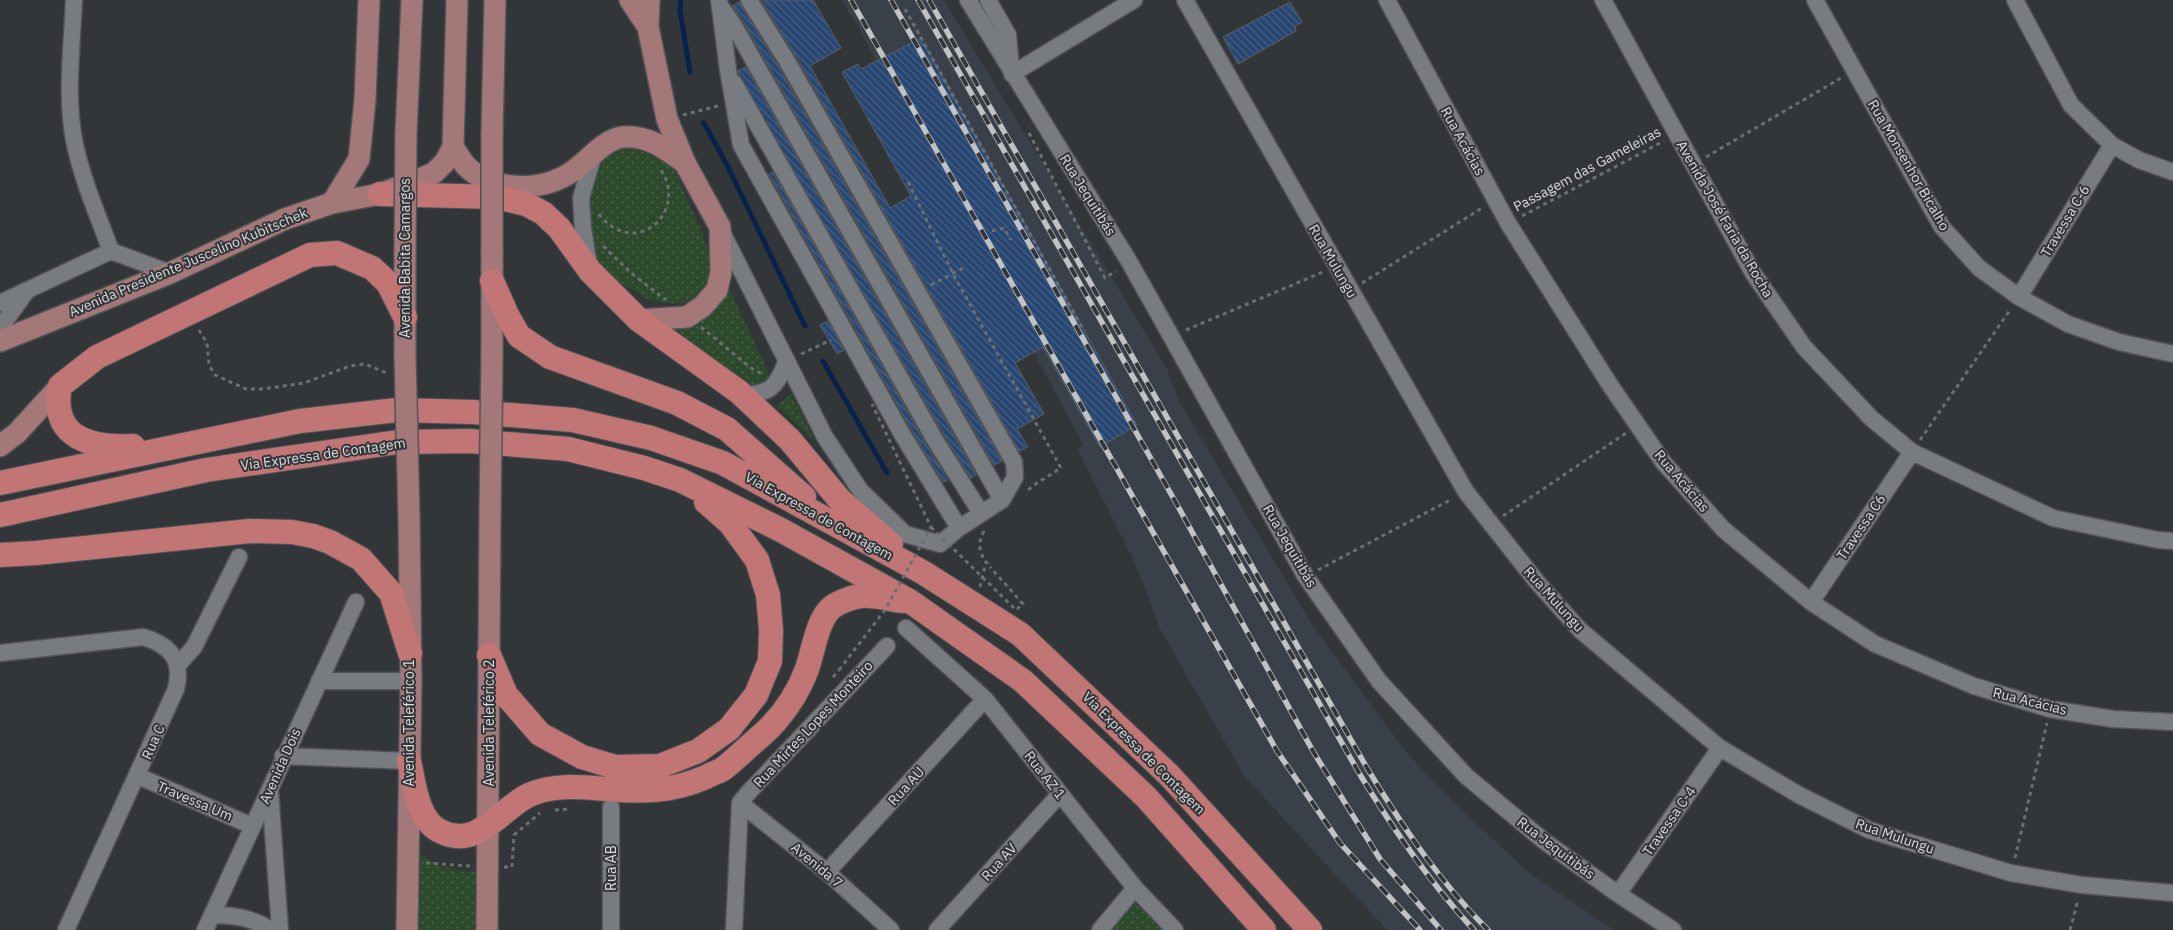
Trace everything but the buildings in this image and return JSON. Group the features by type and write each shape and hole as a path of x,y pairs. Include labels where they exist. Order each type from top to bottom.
{"highway":[{"path":"380,194 497,197 526,204 543,213 559,228 590,271 639,320 742,395 790,440 839,499 924,573"},
{"path":"195,442 106,446 90,442 74,434 65,426 57,410 60,386 97,357 310,255 337,253 372,268 382,275 388,283 405,317"},
{"path":"492,281 507,315 519,336 550,357 677,402 727,429 839,527"},
{"name":"Via Expressa de Contagem","path":"195,442 300,421 397,410 474,412 573,420 651,438 723,463 924,573 1020,634 1162,768 1310,930"},
{"name":"Via Expressa de Contagem","path":"0,515 206,470 398,442 469,441 568,449 644,468 680,480 779,529 911,602 1023,680 1146,797 1264,930"},
{"path":"0,483 195,442"},
{"path":"490,655 506,694 540,734 582,757 615,767 660,766 698,751 729,729 756,695 770,661 771,630 768,595 757,560 730,523 680,480"},
{"path":"0,555 250,531 292,532 313,536 330,542 360,559 391,593 410,653"},
{"path":"409,761 422,811 439,831 454,836 469,834 488,827 525,797 543,789 570,786 662,791 690,784 721,770 772,726 796,692 807,668 822,624 830,610 843,602 860,596 911,602"}],"main road":[{"path":"332,203 359,159 365,100 369,0"},
{"name":"Avenida Babita Camargos","path":"408,516 405,252 406,133 412,0"},
{"path":"457,0 453,147 466,166 485,178 510,186 533,186 552,181 573,172 594,151 622,137 645,138 669,151 685,163"},
{"path":"492,281 492,134 495,0"},
{"path":"495,33 505,0"},
{"path":"630,0 648,27"},
{"path":"639,320 687,316 703,306 718,290 721,272 720,227 685,163 667,119 648,27 649,0"},
{"name":"Avenida Presidente Juscelino Kubitschek","path":"0,341 170,273 285,219 332,203 380,194 434,173 445,162 453,147"},
{"name":"Avenida Teleférico 2","path":"488,930 492,281"},
{"path":"0,446 17,433 60,386"},
{"name":"Avenida Teleférico 1","path":"407,930 411,681 408,516"}],"street":[{"path":"74,0 70,87 71,117 75,145 82,171 110,251"},
{"path":"720,227 825,437 860,490 906,534 940,544 959,528 1002,500 1015,477 1014,462 787,60 749,0"},
{"name":"Rua Jequitibás","path":"968,0 1130,263 1306,577 1380,681 1466,776 1544,841 1618,894 1673,930"},
{"name":"Rua Jequitibás","path":"988,0 1008,35 1012,74"},
{"path":"1012,74 1134,0"},
{"name":"Rua Mulungu","path":"1185,0 1466,492 1490,524 1580,630 1720,748 1799,795 1869,830 2011,873 2082,885 2173,893"},
{"name":"Rua Acácias","path":"1387,0 1508,223 1604,377 1663,462 1723,528 1811,602 1875,644 1974,686 2050,709 2113,719 2173,722"},
{"name":"Avenida José Faria da Rocha","path":"1603,0 1753,273 1804,347 1871,418 1912,452 2053,518 2158,540 2173,541"},
{"name":"Rua Monsenhor Bicalho","path":"1815,0 1942,227 1979,268 2019,297 2068,324 2119,342 2173,354"},
{"path":"2015,0 2071,105 2112,145 2139,160 2173,172"},
{"path":"719,2 1002,500"},
{"path":"719,2 741,145 902,434 959,528"},
{"path":"728,70 935,440 981,513"},
{"name":"Travessa C-6","path":"2019,297 2112,145"},
{"path":"590,271 583,228 581,198 594,151"},
{"path":"0,303 110,251 170,273"},
{"path":"0,328 28,291"},
{"path":"742,395 756,395 772,389 780,378 786,362"},
{"name":"Travessa C6","path":"1811,602 1912,452"},
{"path":"0,653 143,637 158,641 171,652 178,665 194,647 240,557"},
{"name":"Avenida Dois","path":"205,930 356,602"},
{"name":"Rua AZ 1","path":"906,628 985,699 1135,888 1175,930"},
{"name":"Rua Mirtes Lopes Monteiro","path":"740,804 748,792 887,646"},
{"name":"Rua C","path":"66,930 138,776 176,689 179,677 178,665"},
{"path":"319,680 411,681"},
{"name":"Rua AU","path":"827,872 985,699"},
{"name":"Travessa C-4","path":"1618,894 1720,748"},
{"path":"284,756 409,761"},
{"name":"Travessa Um","path":"138,776 252,826"},
{"path":"270,790 280,930"},
{"name":"Rua AV","path":"937,930 1060,794"},
{"path":"734,930 740,804"},
{"name":"Avenida 7","path":"740,804 827,872 891,930"},
{"name":"Rua AB","path":"611,930 612,807"},
{"path":"1100,930 1135,888"},
{"path":"212,914 248,918 271,930"}],"path":[{"path":"905,9 1084,331"},
{"path":"1693,164 1853,70"},
{"path":"1029,132 1105,278 1130,263"},
{"name":"Passagem das Gameleiras","path":"1508,223 1676,135"},
{"path":"598,212 601,218 617,230 637,233 656,225 668,209 670,189 662,171 657,167"},
{"path":"908,182 953,274 965,267"},
{"path":"1350,291 1495,200"},
{"path":"583,228 631,273 762,374"},
{"path":"992,231 1004,228 1011,240"},
{"path":"1171,336 1336,266"},
{"path":"1912,452 2019,297"},
{"path":"185,314 199,329 207,343 209,365 215,375 246,389 263,389 304,383 350,366 365,364 396,377"},
{"path":"872,404 931,526 1016,610 1023,604 986,562 976,605"},
{"path":"1490,524 1638,425"},
{"path":"1306,577 1466,492"},
{"path":"839,670 885,610 931,526"},
{"path":"2011,873 2050,709"},
{"path":"408,862 489,867"},
{"path":"2070,930 2082,885"}],"shaded area":[{"path":"841,0 944,0 1167,369 1178,399 1311,623 1406,752 1463,811 1528,872 1614,930 1387,930 1245,777 1160,629 1135,563 1078,450 1083,444 857,25"}],"green space":[{"path":"624,147 644,148 662,157 674,169 707,244 711,284 701,298 678,304 651,301 617,281 599,264 588,215 589,197 594,178 606,157"},
{"path":"730,290 770,376 764,384 751,386 668,330 682,326 711,312"},
{"path":"791,394 816,443 777,406"},
{"path":"413,848 436,864 458,870 477,872 477,930 412,930"},
{"path":"1135,889 1172,930 1102,930"}],"waterway":[{"path":"681,0 680,10 690,72"},
{"path":"704,123 727,165 805,326"},
{"path":"823,361 887,473"}],"railway":[{"path":"851,0 1277,751 1340,843 1420,930"},
{"path":"891,0 1175,501 1314,753 1380,859 1441,930"},
{"path":"918,0 1359,773 1412,854 1474,930"},
{"path":"929,0 1367,768 1423,853 1470,912 1488,930"}]}
